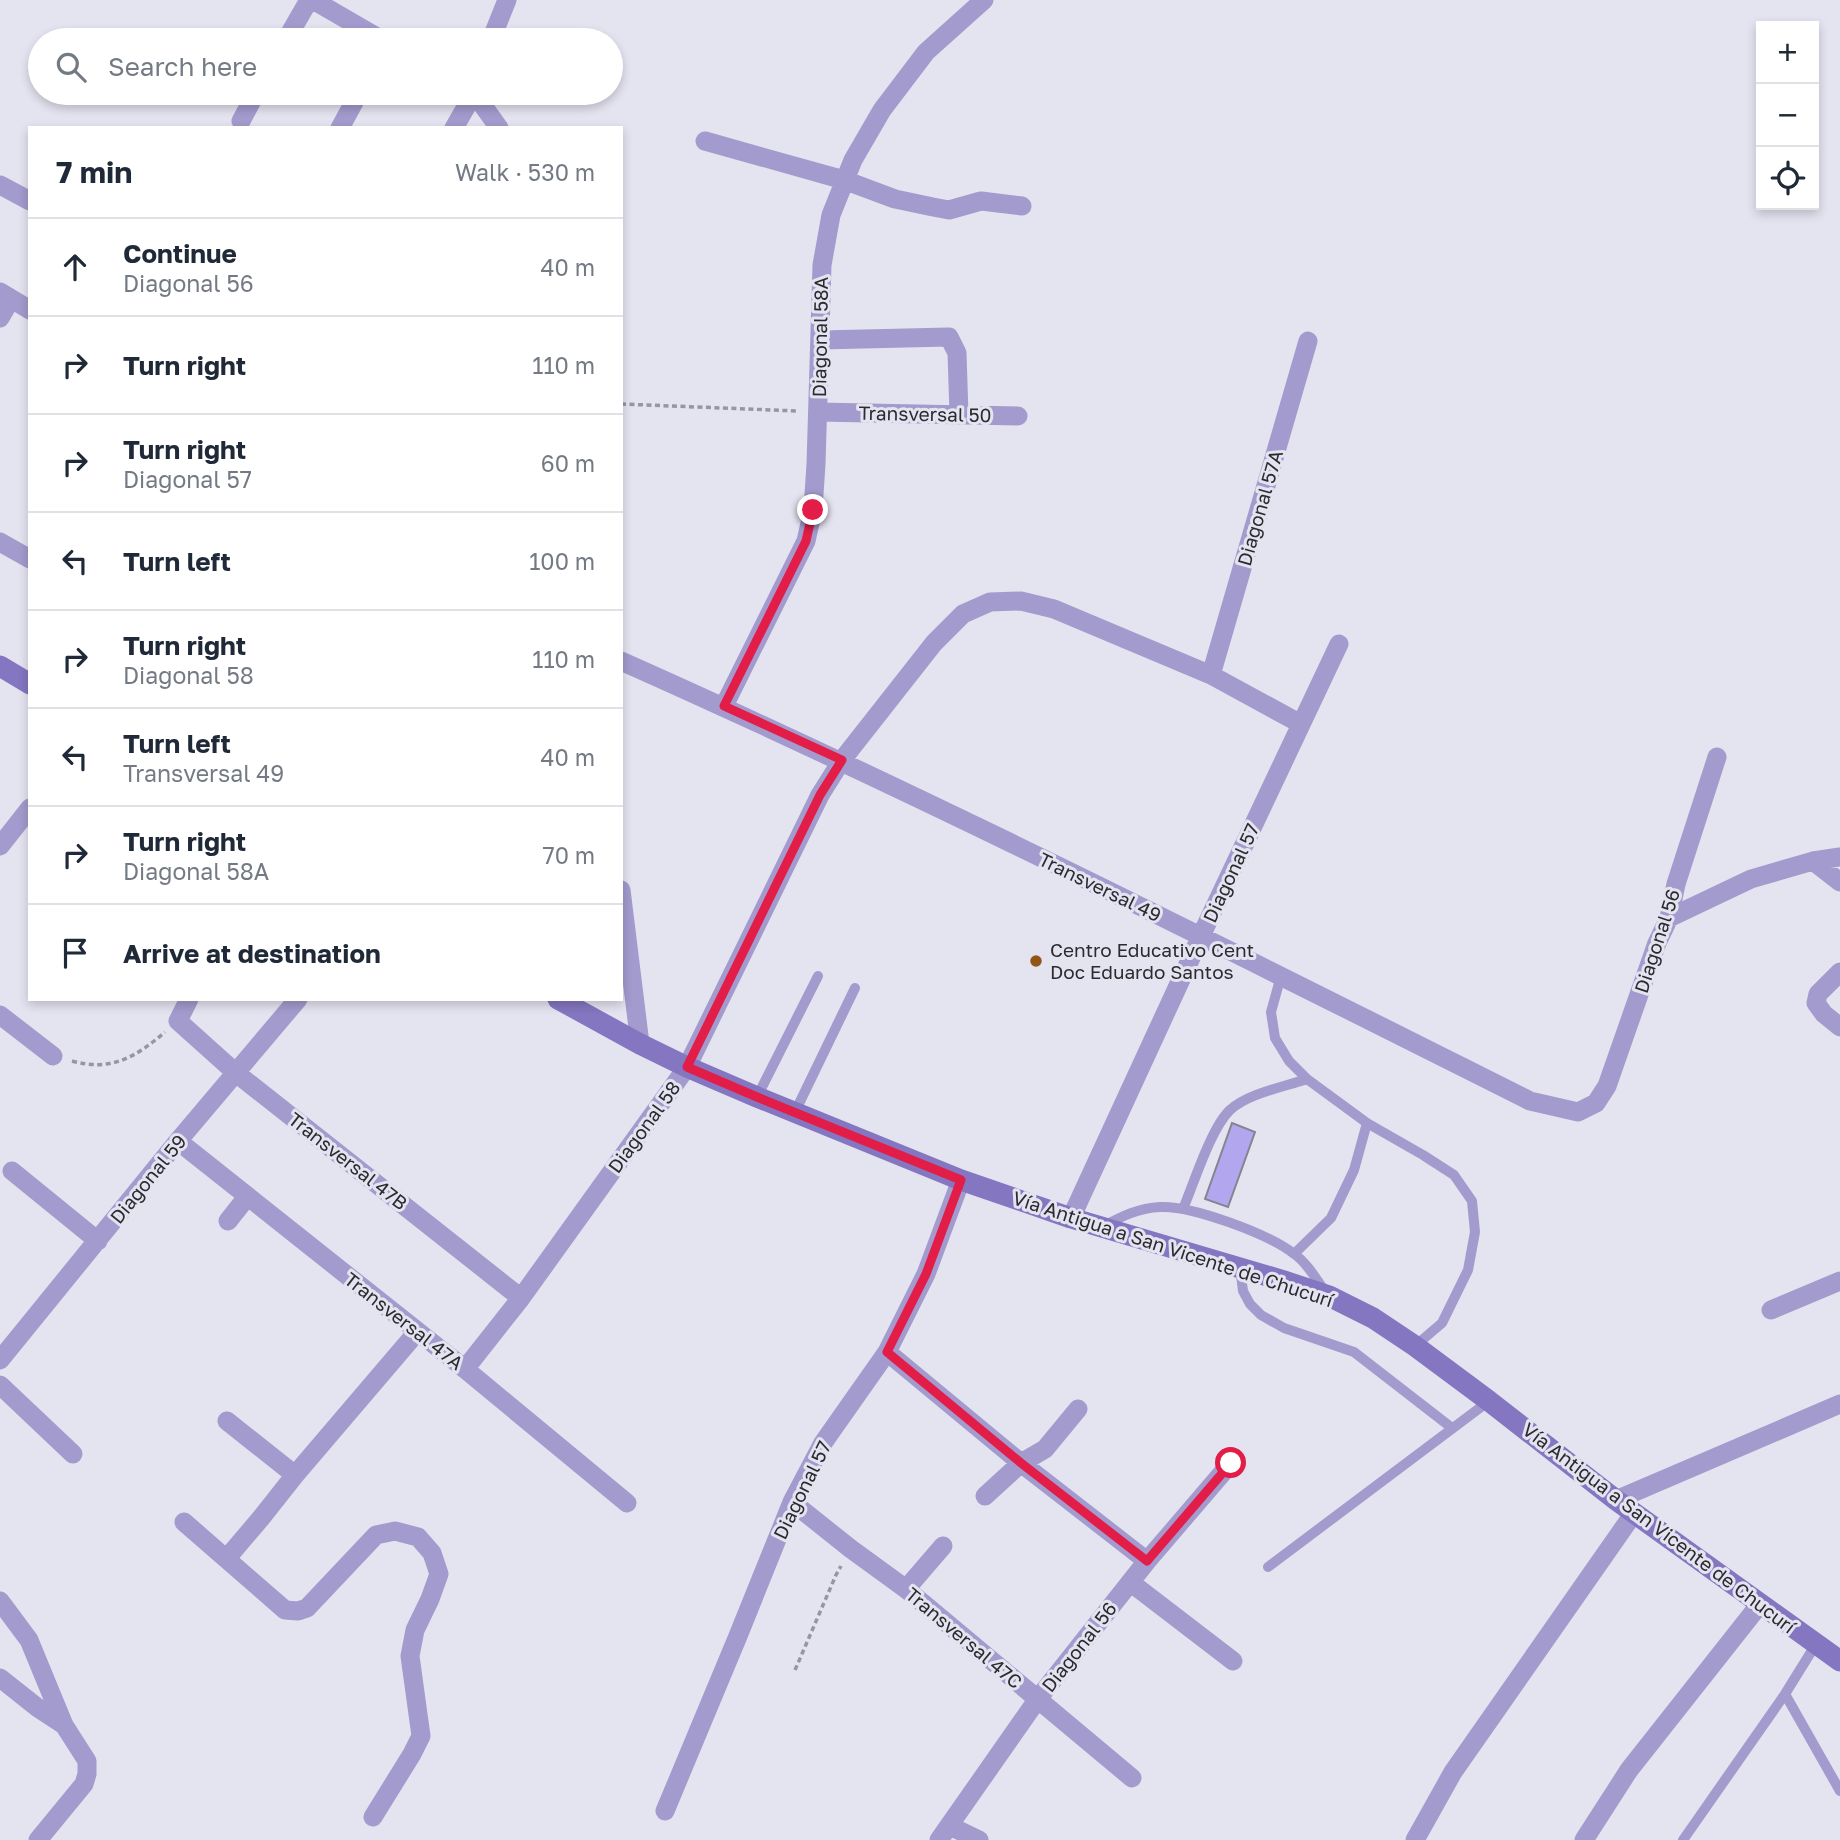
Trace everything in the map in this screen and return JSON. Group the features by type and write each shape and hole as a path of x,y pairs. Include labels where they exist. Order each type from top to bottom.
{"main road":[{"path":"0,666 28,683"},
{"name":"Vía Antigua a San Vicente de Chucurí","path":"562,1001 687,1067 961,1180 1071,1218 1329,1296 1373,1318 1489,1401 1616,1500 1840,1661"}],"street":[{"path":"294,28 311,0 361,28"},
{"path":"496,28 506,0"},
{"name":"Diagonal 58A","path":"724,706 806,541 813,510 822,265 831,215 853,160 882,110 926,52 984,0"},
{"path":"241,121 250,105"},
{"path":"341,126 352,105"},
{"path":"455,126 467,105"},
{"path":"483,105 498,126"},
{"path":"705,141 845,180 895,199 941,209 949,210 981,201 1023,206"},
{"path":"0,185 28,200"},
{"path":"0,318 5,295 28,309"},
{"path":"820,340 948,337 957,353 960,414"},
{"name":"Diagonal 57A","path":"1211,675 1308,341"},
{"name":"Transversal 50","path":"818,412 1018,416"},
{"path":"0,542 28,558"},
{"name":"Diagonal 58","path":"465,1370 687,1067 820,795 842,760 934,643 963,614 990,602 1021,601 1054,609 1211,675"},
{"name":"Diagonal 57","path":"1071,1218 1339,644"},
{"name":"Transversal 49","path":"623,662 842,760 1530,1101 1578,1112"},
{"path":"1211,675 1301,724"},
{"name":"Diagonal 56","path":"1578,1112 1596,1103 1607,1086 1657,943 1669,918 1676,884 1717,757"},
{"path":"0,846 28,811"},
{"path":"1669,918 1751,878 1814,861 1840,858"},
{"path":"1814,861 1840,881"},
{"path":"623,907 640,1044"},
{"path":"1840,972 1818,994 1816,1003 1824,1014 1840,1027"},
{"path":"178,1021 188,1001"},
{"name":"Diagonal 59","path":"0,1360 178,1141 296,1001"},
{"path":"0,1015 53,1056"},
{"name":"Transversal 47B","path":"178,1021 236,1073 521,1297"},
{"name":"Transversal 47A","path":"178,1141 627,1503"},
{"path":"12,1171 98,1241"},
{"name":"Diagonal 57","path":"665,1811 792,1502 823,1443 887,1352 926,1274 961,1180"},
{"path":"228,1221 247,1197"},
{"path":"1771,1310 1840,1281"},
{"path":"227,1558 417,1332"},
{"path":"887,1352 1021,1463 1147,1561"},
{"path":"0,1385 73,1454"},
{"path":"1616,1500 1840,1404"},
{"path":"985,1496 1021,1463 1045,1449 1078,1409"},
{"path":"228,1421 295,1475"},
{"name":"Diagonal 56","path":"944,1833 1037,1700 1147,1561 1231,1463"},
{"name":"Transversal 47C","path":"792,1502 906,1589 1132,1778"},
{"path":"1415,1840 1453,1772 1634,1513"},
{"path":"184,1522 285,1610 298,1611 307,1608 376,1535 396,1531 418,1537 432,1553 439,1574 415,1630 410,1656 421,1736 373,1817"},
{"path":"906,1589 943,1546"},
{"path":"1130,1582 1233,1661"},
{"path":"0,1601 29,1640 64,1726 87,1761 84,1784 38,1840"},
{"path":"1584,1840 1629,1770 1760,1604"},
{"path":"0,1678 64,1726"},
{"path":"944,1833 979,1840"}],"lane":[{"path":"757,1097 818,976"},
{"path":"1281,976 1271,1012 1275,1038 1289,1061 1307,1079 1367,1123 1454,1175 1472,1201 1475,1232 1468,1270 1442,1323 1415,1346"},
{"path":"794,1113 855,988"},
{"path":"1183,1209 1217,1126 1231,1109 1255,1096 1307,1079"},
{"path":"1294,1254 1331,1218 1354,1170 1367,1123"},
{"path":"1102,1227 1122,1215 1141,1209 1183,1209 1273,1240 1294,1254 1329,1296"},
{"path":"1240,1267 1243,1291 1250,1304 1261,1315 1284,1328 1354,1352 1452,1428"},
{"path":"1268,1567 1489,1401"},
{"path":"1682,1840 1785,1694 1816,1643"},
{"path":"1785,1694 1840,1791"}],"path":[{"path":"623,404 818,412"},
{"path":"53,1056 87,1066 120,1063 147,1048 178,1021"},
{"path":"795,1670 836,1575 851,1549"}],"building":[{"path":"1232,1123 1255,1132 1228,1207 1205,1199"}],"place":[{"name":"Centro Educativo Cent Doc Eduardo Santos","path":"1036,961"}],"route":[{"path":"813,510 806,541 724,706 842,760 820,795 687,1067 961,1180 926,1274 887,1352 1021,1463 1147,1561 1231,1463"}]}
